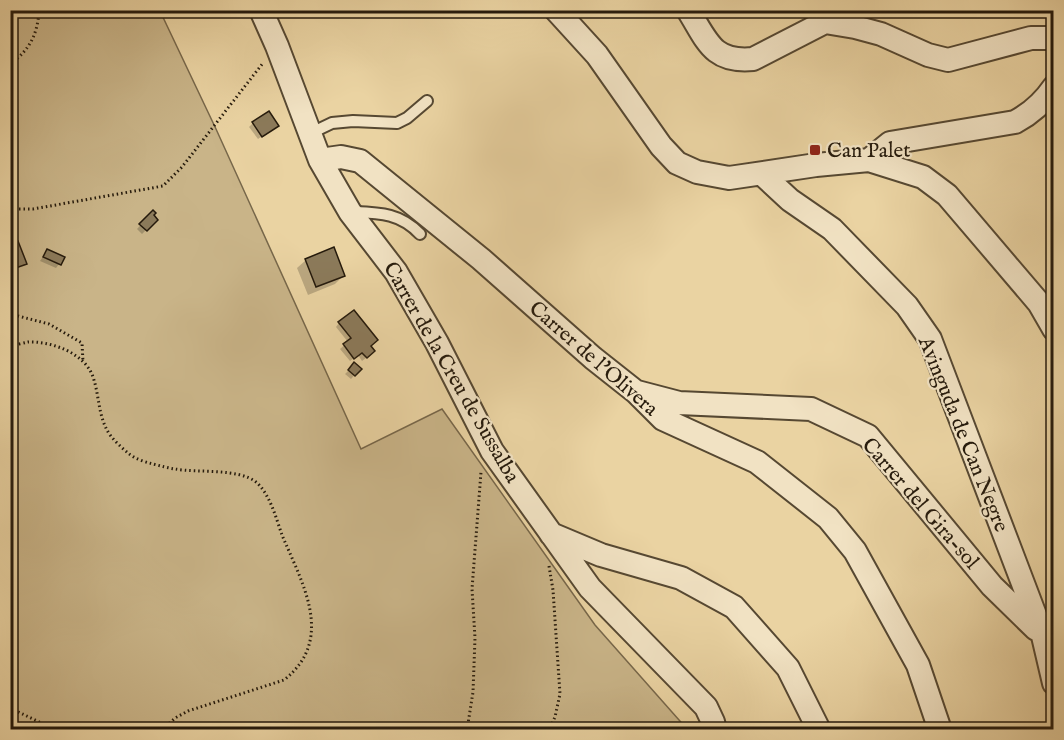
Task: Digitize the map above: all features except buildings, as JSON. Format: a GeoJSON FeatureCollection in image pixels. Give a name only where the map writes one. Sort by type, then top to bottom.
{"type":"FeatureCollection","features":[{"type":"Feature","properties":{"kind":"street","name":"Carrer de la Creu de Sussalba"},"geometry":{"type":"LineString","coordinates":[[261,10],[320,160],[350,212],[396,272],[437,343],[492,451],[590,588],[706,707],[714,729]]}},
{"type":"Feature","properties":{"kind":"street"},"geometry":{"type":"LineString","coordinates":[[556,10],[597,55],[661,146],[677,163],[697,172],[729,177],[869,160],[923,177],[946,195],[1039,303],[1053,329]]}},
{"type":"Feature","properties":{"kind":"street"},"geometry":{"type":"LineString","coordinates":[[688,10],[714,51],[732,59],[742,60],[753,59],[825,22],[881,34],[928,55],[948,60],[1031,38],[1053,38]]}},
{"type":"Feature","properties":{"kind":"street"},"geometry":{"type":"LineString","coordinates":[[869,160],[890,143],[1015,122],[1043,103],[1053,87]]}},
{"type":"Feature","properties":{"kind":"street","name":"Carrer de l'Olivera"},"geometry":{"type":"LineString","coordinates":[[320,160],[341,156],[360,161],[481,259],[593,358],[636,392],[663,419],[756,462],[828,518],[855,551],[918,665],[940,729]]}},
{"type":"Feature","properties":{"kind":"street","name":"Avinguda de Can Negre"},"geometry":{"type":"LineString","coordinates":[[762,174],[790,200],[832,229],[907,306],[930,339],[1043,636],[1053,683]]}},
{"type":"Feature","properties":{"kind":"street","name":"Carrer del Gira-sol"},"geometry":{"type":"LineString","coordinates":[[636,392],[679,403],[811,409],[868,436],[992,586],[1043,636]]}},
{"type":"Feature","properties":{"kind":"street"},"geometry":{"type":"LineString","coordinates":[[551,534],[601,555],[681,578],[734,607],[788,668],[819,729]]}},
{"type":"Feature","properties":{"kind":"lane"},"geometry":{"type":"LineString","coordinates":[[309,134],[332,123],[353,121],[397,123],[407,118],[427,101]]}},
{"type":"Feature","properties":{"kind":"lane"},"geometry":{"type":"LineString","coordinates":[[350,212],[377,213],[408,221],[420,234]]}},
{"type":"Feature","properties":{"kind":"path"},"geometry":{"type":"LineString","coordinates":[[10,64],[21,56],[32,42],[39,22],[39,10]]}},
{"type":"Feature","properties":{"kind":"path"},"geometry":{"type":"LineString","coordinates":[[10,209],[33,208],[163,186],[182,167],[277,46]]}},
{"type":"Feature","properties":{"kind":"path"},"geometry":{"type":"LineString","coordinates":[[10,310],[18,316],[49,324],[82,343],[83,362]]}},
{"type":"Feature","properties":{"kind":"path"},"geometry":{"type":"LineString","coordinates":[[10,346],[30,342],[55,346],[83,362],[93,376],[107,430],[130,456],[175,469],[240,474],[255,482],[265,494],[308,596],[313,622],[312,634],[302,663],[294,673],[284,680],[188,711],[162,729]]}},
{"type":"Feature","properties":{"kind":"path"},"geometry":{"type":"LineString","coordinates":[[467,729],[473,692],[475,638],[472,590],[481,469]]}},
{"type":"Feature","properties":{"kind":"path"},"geometry":{"type":"LineString","coordinates":[[549,729],[555,717],[560,694],[553,591],[549,567],[551,534]]}},
{"type":"Feature","properties":{"kind":"path"},"geometry":{"type":"LineString","coordinates":[[10,708],[56,729]]}},
{"type":"Feature","properties":{"kind":"shaded area"},"geometry":{"type":"Polygon","coordinates":[[[10,11],[160,11],[361,449],[442,409],[595,625],[687,729],[11,729],[10,11]]]}},
{"type":"Feature","properties":{"kind":"place","name":"Can Palet"},"geometry":{"type":"Point","coordinates":[815,150]}}]}
